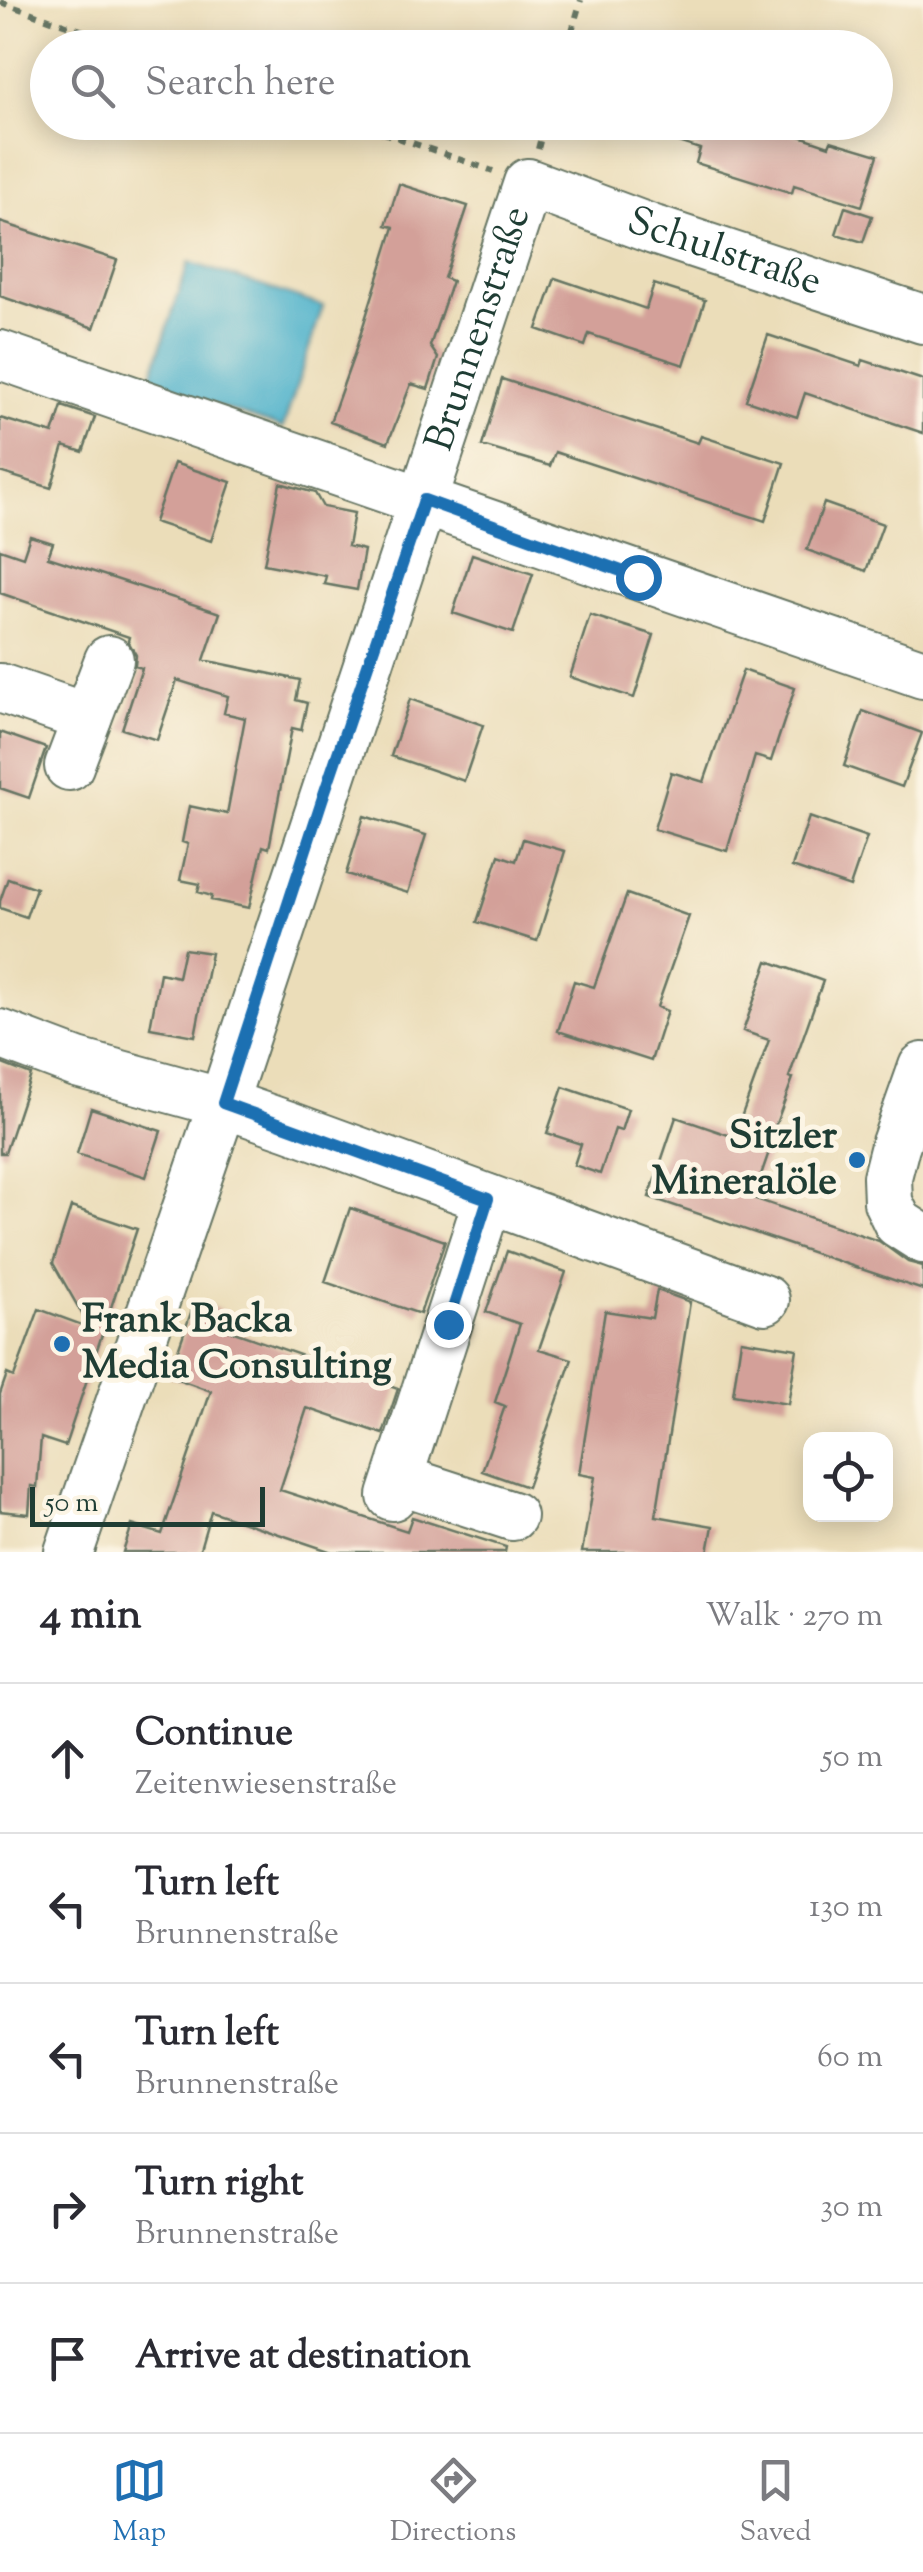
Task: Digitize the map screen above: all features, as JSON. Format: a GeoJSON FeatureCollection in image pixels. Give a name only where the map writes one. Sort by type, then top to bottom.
{"type":"FeatureCollection","features":[{"type":"Feature","properties":{"kind":"street","name":"Schulstraße"},"geometry":{"type":"LineString","coordinates":[[528,183],[654,230],[923,319]]}},
{"type":"Feature","properties":{"kind":"street","name":"Brunnenstraße"},"geometry":{"type":"LineString","coordinates":[[68,1552],[223,1103],[528,183]]}},
{"type":"Feature","properties":{"kind":"street"},"geometry":{"type":"LineString","coordinates":[[0,355],[923,674]]}},
{"type":"Feature","properties":{"kind":"street"},"geometry":{"type":"LineString","coordinates":[[69,766],[109,660]]}},
{"type":"Feature","properties":{"kind":"street"},"geometry":{"type":"LineString","coordinates":[[0,688],[87,718]]}},
{"type":"Feature","properties":{"kind":"street"},"geometry":{"type":"LineString","coordinates":[[0,1034],[77,1063],[223,1103],[766,1300]]}},
{"type":"Feature","properties":{"kind":"street"},"geometry":{"type":"LineString","coordinates":[[923,1067],[887,1177],[888,1202],[898,1223],[923,1239]]}},
{"type":"Feature","properties":{"kind":"street"},"geometry":{"type":"LineString","coordinates":[[488,1199],[395,1487],[512,1516]]}},
{"type":"Feature","properties":{"kind":"path"},"geometry":{"type":"LineString","coordinates":[[572,30],[581,0]]}},
{"type":"Feature","properties":{"kind":"path"},"geometry":{"type":"LineString","coordinates":[[0,2],[82,30]]}},
{"type":"Feature","properties":{"kind":"path"},"geometry":{"type":"LineString","coordinates":[[404,140],[528,183]]}},
{"type":"Feature","properties":{"kind":"water"},"geometry":{"type":"Polygon","coordinates":[[[189,262],[323,306],[283,428],[149,383],[189,262]]]}},
{"type":"Feature","properties":{"kind":"building"},"geometry":{"type":"Polygon","coordinates":[[[672,140],[812,140],[829,146],[831,141],[878,155],[862,206],[794,185],[792,193],[696,163],[700,149],[672,140]]]}},
{"type":"Feature","properties":{"kind":"building"},"geometry":{"type":"Polygon","coordinates":[[[399,184],[468,206],[444,278],[452,281],[430,346],[438,358],[428,389],[411,384],[388,443],[330,422],[394,227],[386,225],[399,184]]]}},
{"type":"Feature","properties":{"kind":"building"},"geometry":{"type":"Polygon","coordinates":[[[845,207],[872,216],[863,242],[836,234],[845,207]]]}},
{"type":"Feature","properties":{"kind":"building"},"geometry":{"type":"Polygon","coordinates":[[[0,222],[117,260],[94,328],[0,296],[0,222]]]}},
{"type":"Feature","properties":{"kind":"building"},"geometry":{"type":"Polygon","coordinates":[[[555,278],[646,309],[654,284],[705,300],[684,365],[589,334],[585,346],[537,329],[555,278]]]}},
{"type":"Feature","properties":{"kind":"building"},"geometry":{"type":"Polygon","coordinates":[[[768,335],[861,366],[863,360],[923,380],[923,433],[805,393],[797,417],[746,400],[768,335]]]}},
{"type":"Feature","properties":{"kind":"building"},"geometry":{"type":"Polygon","coordinates":[[[502,379],[698,443],[701,436],[784,463],[765,521],[555,452],[550,466],[482,446],[502,379]]]}},
{"type":"Feature","properties":{"kind":"building"},"geometry":{"type":"Polygon","coordinates":[[[62,406],[95,417],[83,452],[64,446],[51,488],[0,472],[0,418],[53,434],[62,406]]]}},
{"type":"Feature","properties":{"kind":"building"},"geometry":{"type":"Polygon","coordinates":[[[174,463],[231,482],[211,541],[154,522],[174,463]]]}},
{"type":"Feature","properties":{"kind":"building"},"geometry":{"type":"Polygon","coordinates":[[[280,483],[315,493],[323,507],[354,513],[348,546],[364,550],[357,590],[324,584],[326,576],[264,564],[280,483]]]}},
{"type":"Feature","properties":{"kind":"building"},"geometry":{"type":"Polygon","coordinates":[[[824,503],[883,524],[866,571],[807,550],[824,503]]]}},
{"type":"Feature","properties":{"kind":"building"},"geometry":{"type":"Polygon","coordinates":[[[30,536],[53,543],[48,557],[220,613],[204,660],[300,680],[296,700],[307,703],[301,730],[292,728],[269,848],[263,846],[249,908],[211,900],[212,896],[198,892],[200,884],[180,880],[188,844],[182,842],[189,806],[227,814],[245,718],[224,713],[228,696],[177,680],[157,740],[122,729],[142,668],[135,666],[136,655],[129,637],[0,593],[0,549],[23,557],[30,536]]]}},
{"type":"Feature","properties":{"kind":"building"},"geometry":{"type":"Polygon","coordinates":[[[472,554],[533,574],[513,633],[453,613],[472,554]]]}},
{"type":"Feature","properties":{"kind":"building"},"geometry":{"type":"Polygon","coordinates":[[[590,615],[654,635],[634,698],[570,677],[590,615]]]}},
{"type":"Feature","properties":{"kind":"building"},"geometry":{"type":"Polygon","coordinates":[[[743,670],[795,688],[771,761],[755,756],[727,851],[654,829],[671,772],[704,782],[743,670]]]}},
{"type":"Feature","properties":{"kind":"building"},"geometry":{"type":"Polygon","coordinates":[[[410,699],[483,725],[464,781],[391,756],[410,699]]]}},
{"type":"Feature","properties":{"kind":"building"},"geometry":{"type":"Polygon","coordinates":[[[863,711],[922,733],[902,787],[844,766],[863,711]]]}},
{"type":"Feature","properties":{"kind":"building"},"geometry":{"type":"Polygon","coordinates":[[[0,732],[46,748],[29,798],[0,788],[0,732]]]}},
{"type":"Feature","properties":{"kind":"building"},"geometry":{"type":"Polygon","coordinates":[[[364,816],[426,835],[408,893],[346,874],[364,816]]]}},
{"type":"Feature","properties":{"kind":"building"},"geometry":{"type":"Polygon","coordinates":[[[809,817],[867,837],[850,887],[792,867],[809,817]]]}},
{"type":"Feature","properties":{"kind":"building"},"geometry":{"type":"Polygon","coordinates":[[[523,839],[565,851],[537,941],[477,922],[499,855],[516,861],[523,839]]]}},
{"type":"Feature","properties":{"kind":"building"},"geometry":{"type":"Polygon","coordinates":[[[8,878],[36,888],[26,917],[0,908],[8,878]]]}},
{"type":"Feature","properties":{"kind":"building"},"geometry":{"type":"Polygon","coordinates":[[[627,894],[689,916],[657,1007],[667,1011],[651,1061],[558,1031],[574,981],[594,987],[627,894]]]}},
{"type":"Feature","properties":{"kind":"building"},"geometry":{"type":"Polygon","coordinates":[[[184,949],[211,953],[195,1036],[150,1028],[160,973],[178,977],[184,949]]]}},
{"type":"Feature","properties":{"kind":"building"},"geometry":{"type":"Polygon","coordinates":[[[768,961],[823,981],[753,1198],[879,1241],[908,1262],[923,1266],[923,1290],[649,1197],[676,1117],[734,1137],[769,1040],[743,1031],[768,961]]]}},
{"type":"Feature","properties":{"kind":"building"},"geometry":{"type":"Polygon","coordinates":[[[0,1063],[31,1075],[5,1153],[0,1153],[0,1063]]]}},
{"type":"Feature","properties":{"kind":"building"},"geometry":{"type":"Polygon","coordinates":[[[563,1087],[628,1109],[621,1131],[615,1129],[600,1174],[574,1165],[581,1144],[547,1133],[563,1087]]]}},
{"type":"Feature","properties":{"kind":"building"},"geometry":{"type":"Polygon","coordinates":[[[91,1108],[161,1131],[146,1177],[77,1154],[91,1108]]]}},
{"type":"Feature","properties":{"kind":"building"},"geometry":{"type":"Polygon","coordinates":[[[71,1207],[137,1229],[65,1446],[41,1438],[37,1487],[31,1486],[29,1514],[0,1511],[0,1394],[7,1374],[14,1377],[39,1309],[90,1328],[53,1263],[71,1207]]]}},
{"type":"Feature","properties":{"kind":"building"},"geometry":{"type":"Polygon","coordinates":[[[350,1208],[445,1241],[420,1314],[325,1282],[350,1208]]]}},
{"type":"Feature","properties":{"kind":"building"},"geometry":{"type":"Polygon","coordinates":[[[507,1251],[566,1272],[539,1349],[572,1359],[527,1487],[482,1471],[505,1406],[495,1402],[520,1324],[486,1312],[507,1251]]]}},
{"type":"Feature","properties":{"kind":"building"},"geometry":{"type":"Polygon","coordinates":[[[657,1290],[690,1302],[656,1516],[713,1526],[708,1552],[582,1552],[595,1477],[579,1474],[605,1311],[652,1318],[657,1290]]]}},
{"type":"Feature","properties":{"kind":"building"},"geometry":{"type":"Polygon","coordinates":[[[195,1301],[234,1315],[228,1330],[398,1389],[383,1434],[307,1408],[280,1490],[407,1531],[412,1517],[506,1547],[505,1552],[332,1552],[211,1511],[199,1552],[123,1552],[132,1525],[162,1534],[211,1391],[169,1376],[195,1301]]]}},
{"type":"Feature","properties":{"kind":"building"},"geometry":{"type":"Polygon","coordinates":[[[741,1340],[797,1349],[788,1404],[733,1395],[741,1340]]]}},
{"type":"Feature","properties":{"kind":"place","name":"Sitzler Mineralöle"},"geometry":{"type":"Point","coordinates":[857,1160]}},
{"type":"Feature","properties":{"kind":"place","name":"Frank Backa Media Consulting"},"geometry":{"type":"Point","coordinates":[62,1344]}},
{"type":"Feature","properties":{"kind":"route"},"geometry":{"type":"LineString","coordinates":[[448,1324],[488,1199],[223,1103],[424,500],[638,577]]}}]}
